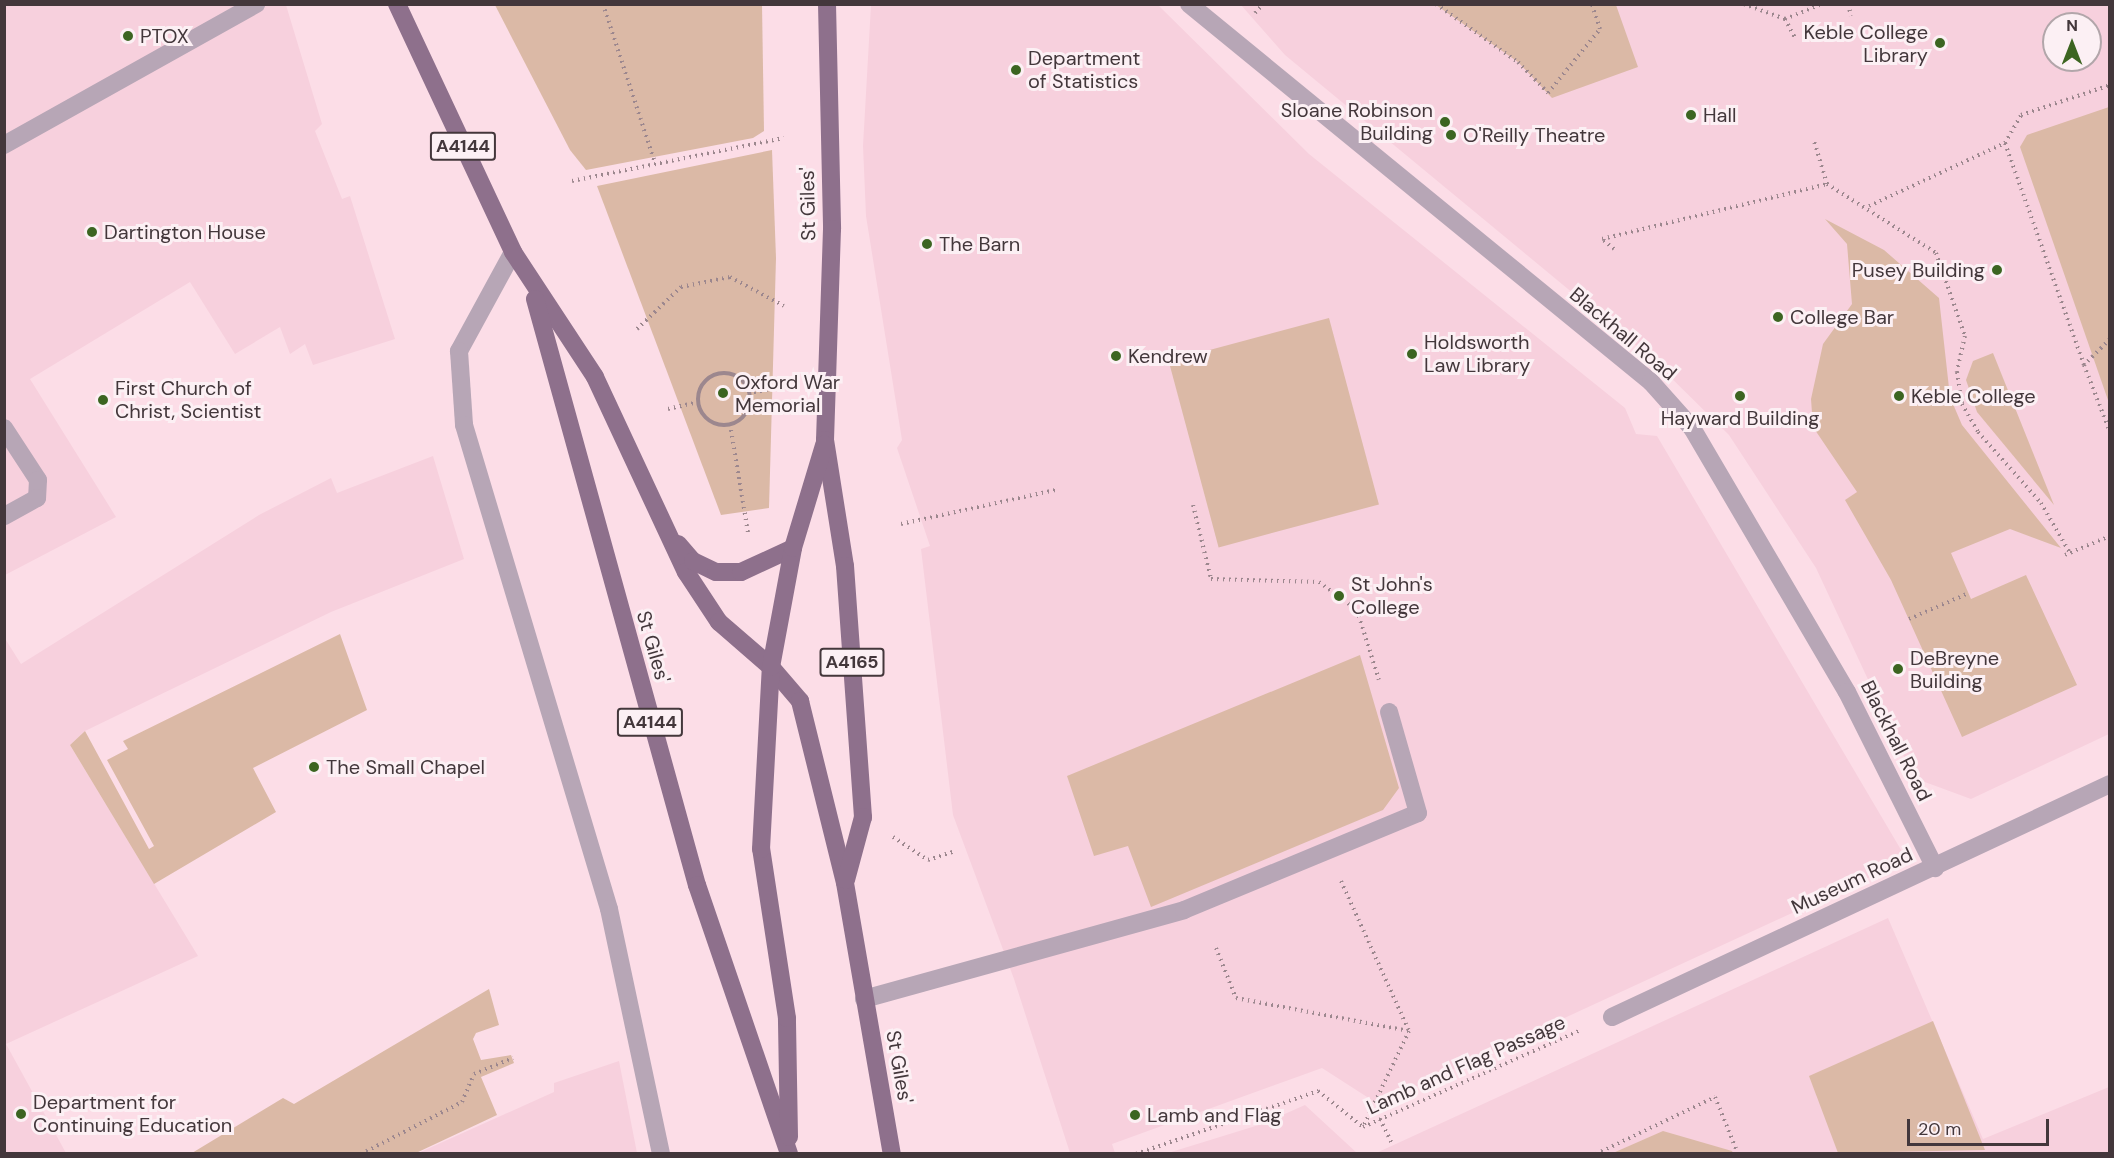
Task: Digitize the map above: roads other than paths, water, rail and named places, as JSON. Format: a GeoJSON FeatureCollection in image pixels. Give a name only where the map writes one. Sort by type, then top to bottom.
{"type":"FeatureCollection","features":[{"type":"Feature","properties":{"kind":"main road","name":"St Giles'"},"geometry":{"type":"LineString","coordinates":[[397,4],[513,252],[532,285],[595,377],[663,526],[719,622],[771,667],[800,701],[845,883],[892,1154]]}},
{"type":"Feature","properties":{"kind":"main road","name":"St Giles'"},"geometry":{"type":"LineString","coordinates":[[827,4],[831,229],[825,440],[845,566],[862,817],[845,883]]}},
{"type":"Feature","properties":{"kind":"main road","name":"St Giles'"},"geometry":{"type":"LineString","coordinates":[[532,285],[697,885],[789,1153]]}},
{"type":"Feature","properties":{"kind":"main road","name":"St Giles'"},"geometry":{"type":"LineString","coordinates":[[789,1153],[787,1018],[761,849],[771,667],[793,548],[825,440]]}},
{"type":"Feature","properties":{"kind":"main road","name":"A4144"},"geometry":{"type":"LineString","coordinates":[[663,526],[693,561],[716,573],[741,572],[793,548]]}},
{"type":"Feature","properties":{"kind":"street"},"geometry":{"type":"LineString","coordinates":[[4,145],[255,4]]}},
{"type":"Feature","properties":{"kind":"street","name":"Blackhall Road"},"geometry":{"type":"LineString","coordinates":[[1189,4],[1651,382],[1692,428],[1847,692],[1935,868]]}},
{"type":"Feature","properties":{"kind":"street"},"geometry":{"type":"LineString","coordinates":[[513,252],[459,351],[464,425],[609,909],[661,1154]]}},
{"type":"Feature","properties":{"kind":"street"},"geometry":{"type":"LineString","coordinates":[[4,428],[38,480],[37,498],[4,516]]}},
{"type":"Feature","properties":{"kind":"street"},"geometry":{"type":"LineString","coordinates":[[864,999],[1184,910],[1328,853],[1418,813],[1389,712]]}},
{"type":"Feature","properties":{"kind":"street","name":"Museum Road"},"geometry":{"type":"LineString","coordinates":[[1612,1017],[1935,868],[2109,784]]}},
{"type":"Feature","properties":{"kind":"place","name":"PTOX"},"geometry":{"type":"Point","coordinates":[128,36]}},
{"type":"Feature","properties":{"kind":"place","name":"Keble College Library"},"geometry":{"type":"Point","coordinates":[1940,43]}},
{"type":"Feature","properties":{"kind":"place","name":"Department of Statistics"},"geometry":{"type":"Point","coordinates":[1016,70]}},
{"type":"Feature","properties":{"kind":"place","name":"Hall"},"geometry":{"type":"Point","coordinates":[1691,115]}},
{"type":"Feature","properties":{"kind":"place","name":"Sloane Robinson Building"},"geometry":{"type":"Point","coordinates":[1445,122]}},
{"type":"Feature","properties":{"kind":"place","name":"O'Reilly Theatre"},"geometry":{"type":"Point","coordinates":[1451,135]}},
{"type":"Feature","properties":{"kind":"place","name":"Dartington House"},"geometry":{"type":"Point","coordinates":[92,232]}},
{"type":"Feature","properties":{"kind":"place","name":"The Barn"},"geometry":{"type":"Point","coordinates":[927,244]}},
{"type":"Feature","properties":{"kind":"place","name":"Pusey Building"},"geometry":{"type":"Point","coordinates":[1997,270]}},
{"type":"Feature","properties":{"kind":"place","name":"College Bar"},"geometry":{"type":"Point","coordinates":[1778,317]}},
{"type":"Feature","properties":{"kind":"place","name":"Holdsworth Law Library"},"geometry":{"type":"Point","coordinates":[1412,354]}},
{"type":"Feature","properties":{"kind":"place","name":"Kendrew"},"geometry":{"type":"Point","coordinates":[1116,356]}},
{"type":"Feature","properties":{"kind":"place","name":"Oxford War Memorial"},"geometry":{"type":"Point","coordinates":[723,393]}},
{"type":"Feature","properties":{"kind":"place","name":"Hayward Building"},"geometry":{"type":"Point","coordinates":[1740,396]}},
{"type":"Feature","properties":{"kind":"place","name":"Keble College"},"geometry":{"type":"Point","coordinates":[1899,396]}},
{"type":"Feature","properties":{"kind":"place","name":"First Church of Christ, Scientist"},"geometry":{"type":"Point","coordinates":[103,400]}},
{"type":"Feature","properties":{"kind":"place","name":"St John's College"},"geometry":{"type":"Point","coordinates":[1339,596]}},
{"type":"Feature","properties":{"kind":"place","name":"DeBreyne Building"},"geometry":{"type":"Point","coordinates":[1898,669]}},
{"type":"Feature","properties":{"kind":"place","name":"The Small Chapel"},"geometry":{"type":"Point","coordinates":[314,767]}},
{"type":"Feature","properties":{"kind":"place","name":"Department for Continuing Education"},"geometry":{"type":"Point","coordinates":[21,1114]}},
{"type":"Feature","properties":{"kind":"place","name":"Lamb and Flag"},"geometry":{"type":"Point","coordinates":[1135,1115]}}]}
